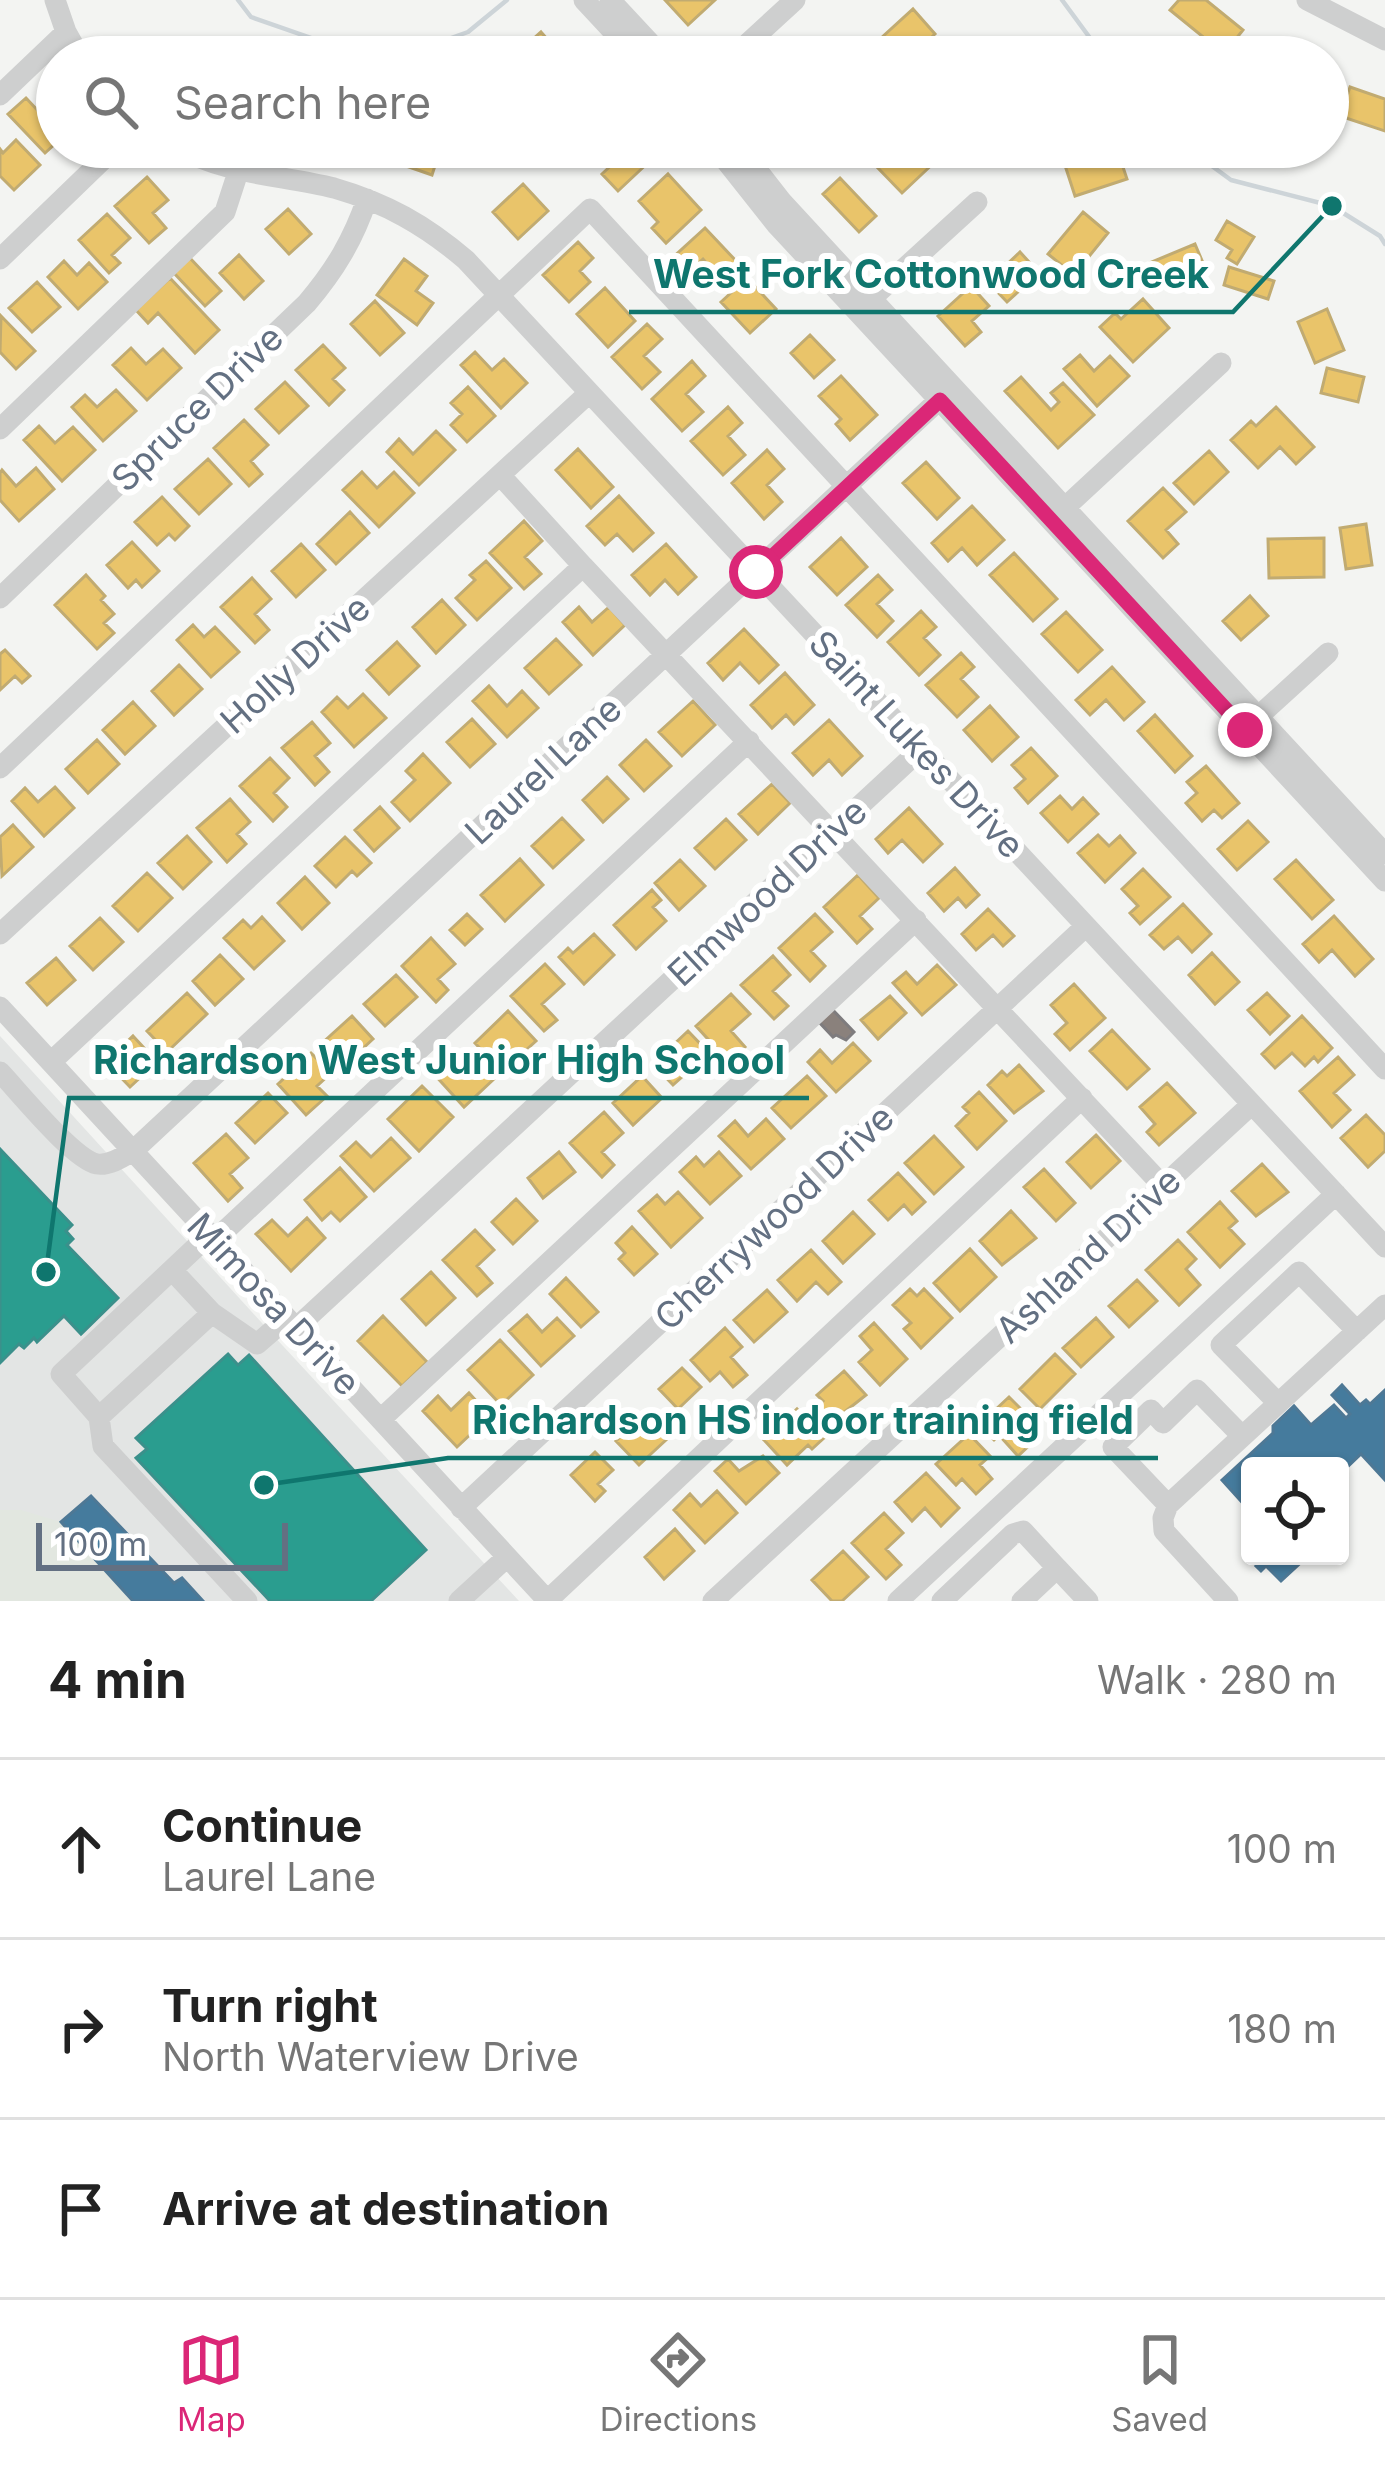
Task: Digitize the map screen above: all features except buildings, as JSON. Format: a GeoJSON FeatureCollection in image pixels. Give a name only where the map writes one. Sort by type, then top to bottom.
{"type":"FeatureCollection","features":[{"type":"Feature","properties":{"kind":"street"},"geometry":{"type":"LineString","coordinates":[[55,0],[68,36]]}},
{"type":"Feature","properties":{"kind":"street"},"geometry":{"type":"LineString","coordinates":[[584,0],[617,36]]}},
{"type":"Feature","properties":{"kind":"street"},"geometry":{"type":"LineString","coordinates":[[610,0],[643,36]]}},
{"type":"Feature","properties":{"kind":"street"},"geometry":{"type":"LineString","coordinates":[[756,36],[795,0]]}},
{"type":"Feature","properties":{"kind":"street"},"geometry":{"type":"LineString","coordinates":[[1307,0],[1385,40]]}},
{"type":"Feature","properties":{"kind":"street"},"geometry":{"type":"LineString","coordinates":[[62,36],[66,32]]}},
{"type":"Feature","properties":{"kind":"street"},"geometry":{"type":"LineString","coordinates":[[0,95],[36,61]]}},
{"type":"Feature","properties":{"kind":"street"},"geometry":{"type":"LineString","coordinates":[[0,259],[94,168]]}},
{"type":"Feature","properties":{"kind":"street"},"geometry":{"type":"LineString","coordinates":[[732,168],[776,224],[864,305]]}},
{"type":"Feature","properties":{"kind":"street"},"geometry":{"type":"LineString","coordinates":[[755,168],[864,305],[1252,723],[1385,854]]}},
{"type":"Feature","properties":{"kind":"street"},"geometry":{"type":"LineString","coordinates":[[0,429],[225,212],[239,169]]}},
{"type":"Feature","properties":{"kind":"street","name":"Saint Lukes Drive"},"geometry":{"type":"LineString","coordinates":[[239,169],[403,212],[436,235],[498,293],[1385,1247]]}},
{"type":"Feature","properties":{"kind":"street","name":"Spruce Drive"},"geometry":{"type":"LineString","coordinates":[[0,598],[307,303],[337,268],[367,199]]}},
{"type":"Feature","properties":{"kind":"street"},"geometry":{"type":"LineString","coordinates":[[864,305],[977,202]]}},
{"type":"Feature","properties":{"kind":"street"},"geometry":{"type":"LineString","coordinates":[[0,768],[590,209],[1385,1069]]}},
{"type":"Feature","properties":{"kind":"street"},"geometry":{"type":"LineString","coordinates":[[1058,514],[1221,363]]}},
{"type":"Feature","properties":{"kind":"street","name":"Holly Drive"},"geometry":{"type":"LineString","coordinates":[[0,934],[589,393]]}},
{"type":"Feature","properties":{"kind":"street","name":"Laurel Lane"},"geometry":{"type":"LineString","coordinates":[[133,1151],[946,394]]}},
{"type":"Feature","properties":{"kind":"street"},"geometry":{"type":"LineString","coordinates":[[501,476],[1163,1186]]}},
{"type":"Feature","properties":{"kind":"street"},"geometry":{"type":"LineString","coordinates":[[51,1062],[583,566]]}},
{"type":"Feature","properties":{"kind":"street"},"geometry":{"type":"LineString","coordinates":[[1252,723],[1328,653]]}},
{"type":"Feature","properties":{"kind":"street"},"geometry":{"type":"LineString","coordinates":[[1252,723],[1385,881]]}},
{"type":"Feature","properties":{"kind":"street"},"geometry":{"type":"LineString","coordinates":[[247,1601],[103,1446],[99,1418],[61,1374],[749,741]]}},
{"type":"Feature","properties":{"kind":"street","name":"Elmwood Drive"},"geometry":{"type":"LineString","coordinates":[[212,1312],[257,1344],[292,1323],[921,749]]}},
{"type":"Feature","properties":{"kind":"street"},"geometry":{"type":"LineString","coordinates":[[381,1419],[916,920]]}},
{"type":"Feature","properties":{"kind":"street","name":"Cherrywood Drive"},"geometry":{"type":"LineString","coordinates":[[461,1508],[1086,926]]}},
{"type":"Feature","properties":{"kind":"street","name":"Mimosa Drive"},"geometry":{"type":"LineString","coordinates":[[0,1007],[548,1601]]}},
{"type":"Feature","properties":{"kind":"street"},"geometry":{"type":"LineString","coordinates":[[0,1072],[91,1162],[116,1160],[133,1151]]}},
{"type":"Feature","properties":{"kind":"street"},"geometry":{"type":"LineString","coordinates":[[548,1601],[1082,1098]]}},
{"type":"Feature","properties":{"kind":"street","name":"Ashland Drive"},"geometry":{"type":"LineString","coordinates":[[713,1601],[1252,1104]]}},
{"type":"Feature","properties":{"kind":"street"},"geometry":{"type":"LineString","coordinates":[[898,1601],[1336,1194]]}},
{"type":"Feature","properties":{"kind":"street"},"geometry":{"type":"LineString","coordinates":[[99,1418],[212,1312],[172,1270]]}},
{"type":"Feature","properties":{"kind":"street"},"geometry":{"type":"LineString","coordinates":[[1278,1403],[1221,1345],[1283,1286],[1299,1272],[1357,1331]]}},
{"type":"Feature","properties":{"kind":"street"},"geometry":{"type":"LineString","coordinates":[[1228,1601],[1164,1531],[1162,1518],[1168,1505],[1384,1310]]}},
{"type":"Feature","properties":{"kind":"street"},"geometry":{"type":"LineString","coordinates":[[1168,1505],[1113,1447],[1151,1410],[1163,1423],[1197,1390],[1242,1436]]}},
{"type":"Feature","properties":{"kind":"street"},"geometry":{"type":"LineString","coordinates":[[942,1601],[1013,1534],[1023,1531],[1088,1601]]}},
{"type":"Feature","properties":{"kind":"street"},"geometry":{"type":"LineString","coordinates":[[458,1601],[507,1557]]}},
{"type":"Feature","properties":{"kind":"street"},"geometry":{"type":"LineString","coordinates":[[1022,1601],[1057,1568]]}},
{"type":"Feature","properties":{"kind":"shaded area"},"geometry":{"type":"Polygon","coordinates":[[[0,1036],[283,1346],[519,1601],[0,1601],[0,1036]]]}},
{"type":"Feature","properties":{"kind":"shaded area"},"geometry":{"type":"Polygon","coordinates":[[[91,1496],[173,1583],[182,1578],[203,1601],[0,1601],[0,1510],[21,1510],[61,1522],[91,1496]]]}},
{"type":"Feature","properties":{"kind":"waterway"},"geometry":{"type":"LineString","coordinates":[[238,0],[251,17],[306,36]]}},
{"type":"Feature","properties":{"kind":"waterway"},"geometry":{"type":"LineString","coordinates":[[457,36],[507,0]]}},
{"type":"Feature","properties":{"kind":"waterway"},"geometry":{"type":"LineString","coordinates":[[1062,0],[1089,36]]}},
{"type":"Feature","properties":{"kind":"waterway"},"geometry":{"type":"LineString","coordinates":[[1215,168],[1231,180],[1332,206],[1385,244]]}},
{"type":"Feature","properties":{"kind":"place","name":"West Fork Cottonwood Creek"},"geometry":{"type":"Point","coordinates":[1332,206]}},
{"type":"Feature","properties":{"kind":"place","name":"Richardson West Junior High School"},"geometry":{"type":"Point","coordinates":[46,1272]}},
{"type":"Feature","properties":{"kind":"place","name":"Richardson HS indoor training field"},"geometry":{"type":"Point","coordinates":[264,1485]}},
{"type":"Feature","properties":{"kind":"route"},"geometry":{"type":"LineString","coordinates":[[756,572],[940,400],[1245,730]]}}]}
